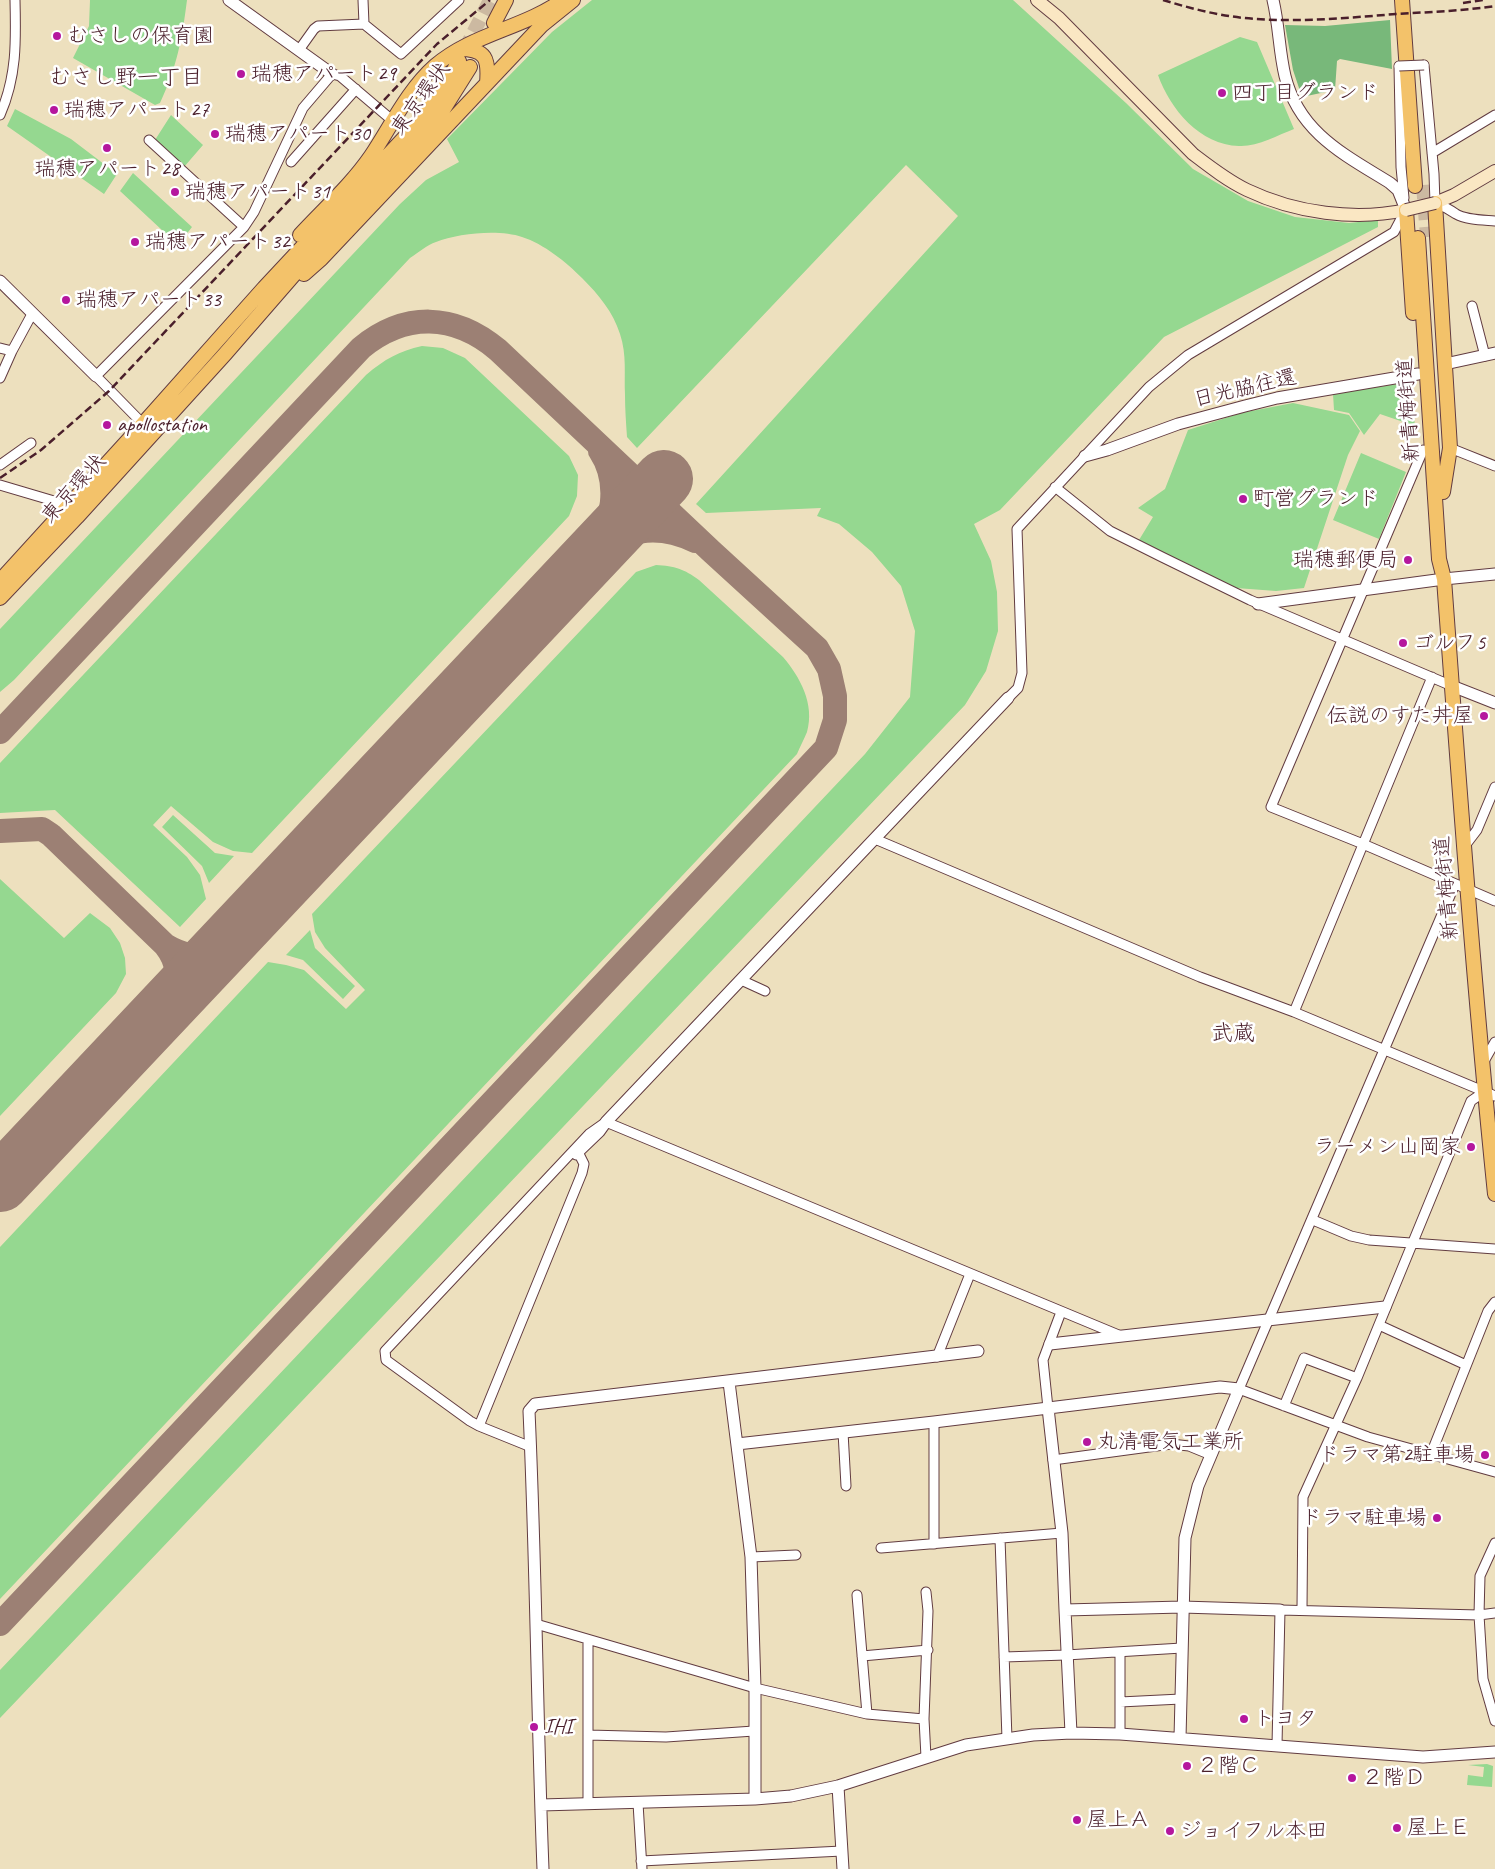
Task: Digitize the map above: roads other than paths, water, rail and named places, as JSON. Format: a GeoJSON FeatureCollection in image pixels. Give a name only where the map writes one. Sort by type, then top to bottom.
{"type":"FeatureCollection","features":[{"type":"Feature","properties":{"kind":"main road"},"geometry":{"type":"LineString","coordinates":[[494,24],[506,0]]}},
{"type":"Feature","properties":{"kind":"main road"},"geometry":{"type":"LineString","coordinates":[[193,368],[256,283],[356,175],[419,83],[435,66],[463,59],[563,0]]}},
{"type":"Feature","properties":{"kind":"main road"},"geometry":{"type":"LineString","coordinates":[[270,302],[321,259],[542,25],[574,0]]}},
{"type":"Feature","properties":{"kind":"main road"},"geometry":{"type":"LineString","coordinates":[[1037,0],[1059,18],[1180,142],[1207,165],[1246,190],[1279,202],[1324,212],[1347,215],[1390,214],[1435,203],[1454,195],[1495,171]]}},
{"type":"Feature","properties":{"kind":"main road"},"geometry":{"type":"LineString","coordinates":[[1402,0],[1419,185],[1410,0]]}},
{"type":"Feature","properties":{"kind":"main road"},"geometry":{"type":"LineString","coordinates":[[463,59],[473,49],[483,55],[487,62],[487,83]]}},
{"type":"Feature","properties":{"kind":"main road","name":"東京環状"},"geometry":{"type":"LineString","coordinates":[[0,581],[71,513],[270,302],[312,254],[420,139],[438,118],[463,59]]}},
{"type":"Feature","properties":{"kind":"main road","name":"東京環状"},"geometry":{"type":"LineString","coordinates":[[0,598],[143,424],[264,288],[419,122],[463,59]]}},
{"type":"Feature","properties":{"kind":"main road"},"geometry":{"type":"LineString","coordinates":[[1435,203],[1450,448],[1439,494]]}},
{"type":"Feature","properties":{"kind":"main road"},"geometry":{"type":"LineString","coordinates":[[1406,210],[1425,470],[1439,494]]}},
{"type":"Feature","properties":{"kind":"main road","name":"新青梅街道"},"geometry":{"type":"LineString","coordinates":[[1423,237],[1439,494],[1447,558],[1444,579],[1464,847],[1461,886],[1482,1065],[1490,1094],[1495,1194]]}},
{"type":"Feature","properties":{"kind":"street"},"geometry":{"type":"LineString","coordinates":[[0,114],[9,95],[13,74],[16,52],[16,0]]}},
{"type":"Feature","properties":{"kind":"street"},"geometry":{"type":"LineString","coordinates":[[229,0],[332,74],[340,76],[393,121]]}},
{"type":"Feature","properties":{"kind":"street"},"geometry":{"type":"LineString","coordinates":[[363,0],[364,24]]}},
{"type":"Feature","properties":{"kind":"street"},"geometry":{"type":"LineString","coordinates":[[299,50],[318,26],[364,24],[401,54],[459,0]]}},
{"type":"Feature","properties":{"kind":"street"},"geometry":{"type":"LineString","coordinates":[[1272,0],[1286,77],[1300,111],[1316,132],[1332,147],[1398,190],[1406,210]]}},
{"type":"Feature","properties":{"kind":"street"},"geometry":{"type":"LineString","coordinates":[[531,1446],[479,1426],[386,1360],[385,1352],[540,1185],[578,1150],[597,1127],[606,1122],[1018,688],[1022,673],[1018,529],[1149,387],[1182,360],[1394,232],[1406,210],[1402,167],[1399,66],[1424,65],[1435,203],[1453,210],[1457,214],[1481,220],[1495,221]]}},
{"type":"Feature","properties":{"kind":"street"},"geometry":{"type":"LineString","coordinates":[[96,376],[244,228],[254,212],[303,108],[332,74]]}},
{"type":"Feature","properties":{"kind":"street"},"geometry":{"type":"LineString","coordinates":[[290,162],[356,89]]}},
{"type":"Feature","properties":{"kind":"street"},"geometry":{"type":"LineString","coordinates":[[1432,153],[1495,115]]}},
{"type":"Feature","properties":{"kind":"street"},"geometry":{"type":"LineString","coordinates":[[149,140],[244,228]]}},
{"type":"Feature","properties":{"kind":"street"},"geometry":{"type":"LineString","coordinates":[[0,281],[143,424]]}},
{"type":"Feature","properties":{"kind":"street"},"geometry":{"type":"LineString","coordinates":[[1445,364],[1490,354],[1472,306]]}},
{"type":"Feature","properties":{"kind":"street"},"geometry":{"type":"LineString","coordinates":[[0,378],[32,314]]}},
{"type":"Feature","properties":{"kind":"street"},"geometry":{"type":"LineString","coordinates":[[0,348],[12,351]]}},
{"type":"Feature","properties":{"kind":"street","name":"日光脇往還"},"geometry":{"type":"LineString","coordinates":[[1085,456],[1178,424],[1277,398],[1418,374]]}},
{"type":"Feature","properties":{"kind":"street"},"geometry":{"type":"LineString","coordinates":[[0,465],[32,443]]}},
{"type":"Feature","properties":{"kind":"street"},"geometry":{"type":"LineString","coordinates":[[1450,448],[1495,466]]}},
{"type":"Feature","properties":{"kind":"street"},"geometry":{"type":"LineString","coordinates":[[1423,450],[1271,807],[1495,901]]}},
{"type":"Feature","properties":{"kind":"street"},"geometry":{"type":"LineString","coordinates":[[0,485],[54,501],[71,513]]}},
{"type":"Feature","properties":{"kind":"street"},"geometry":{"type":"LineString","coordinates":[[1055,487],[1110,531],[1258,604],[1495,703]]}},
{"type":"Feature","properties":{"kind":"street"},"geometry":{"type":"LineString","coordinates":[[1258,604],[1495,574]]}},
{"type":"Feature","properties":{"kind":"street"},"geometry":{"type":"LineString","coordinates":[[1294,1012],[1432,677]]}},
{"type":"Feature","properties":{"kind":"street"},"geometry":{"type":"LineString","coordinates":[[1464,847],[1477,830],[1495,786]]}},
{"type":"Feature","properties":{"kind":"street"},"geometry":{"type":"LineString","coordinates":[[875,839],[1200,977],[1294,1012],[1490,1094]]}},
{"type":"Feature","properties":{"kind":"street"},"geometry":{"type":"LineString","coordinates":[[1180,1738],[1185,1538],[1198,1486],[1268,1320],[1313,1220],[1383,1050],[1461,886]]}},
{"type":"Feature","properties":{"kind":"street"},"geometry":{"type":"LineString","coordinates":[[741,980],[765,991]]}},
{"type":"Feature","properties":{"kind":"street"},"geometry":{"type":"LineString","coordinates":[[1482,1065],[1495,1042]]}},
{"type":"Feature","properties":{"kind":"street"},"geometry":{"type":"LineString","coordinates":[[1302,1609],[1303,1497],[1357,1378],[1471,1101],[1490,1094]]}},
{"type":"Feature","properties":{"kind":"street"},"geometry":{"type":"LineString","coordinates":[[606,1122],[1121,1336]]}},
{"type":"Feature","properties":{"kind":"street"},"geometry":{"type":"LineString","coordinates":[[479,1426],[582,1174],[584,1164],[578,1150]]}},
{"type":"Feature","properties":{"kind":"street"},"geometry":{"type":"LineString","coordinates":[[1313,1220],[1351,1236],[1368,1240],[1495,1249]]}},
{"type":"Feature","properties":{"kind":"street"},"geometry":{"type":"LineString","coordinates":[[937,1357],[970,1274]]}},
{"type":"Feature","properties":{"kind":"street"},"geometry":{"type":"LineString","coordinates":[[1431,1454],[1488,1311],[1495,1302]]}},
{"type":"Feature","properties":{"kind":"street"},"geometry":{"type":"LineString","coordinates":[[1050,1344],[1385,1307]]}},
{"type":"Feature","properties":{"kind":"street"},"geometry":{"type":"LineString","coordinates":[[1061,1312],[1044,1360],[1062,1532],[1066,1656],[1071,1733]]}},
{"type":"Feature","properties":{"kind":"street"},"geometry":{"type":"LineString","coordinates":[[1379,1325],[1466,1365]]}},
{"type":"Feature","properties":{"kind":"street"},"geometry":{"type":"LineString","coordinates":[[543,1869],[529,1412],[535,1404],[978,1351]]}},
{"type":"Feature","properties":{"kind":"street"},"geometry":{"type":"LineString","coordinates":[[1284,1406],[1304,1358],[1357,1378]]}},
{"type":"Feature","properties":{"kind":"street"},"geometry":{"type":"LineString","coordinates":[[729,1382],[751,1557],[755,1688],[755,1799]]}},
{"type":"Feature","properties":{"kind":"street"},"geometry":{"type":"LineString","coordinates":[[737,1444],[1220,1387],[1239,1389],[1368,1437],[1495,1472]]}},
{"type":"Feature","properties":{"kind":"street"},"geometry":{"type":"LineString","coordinates":[[934,1422],[934,1544]]}},
{"type":"Feature","properties":{"kind":"street"},"geometry":{"type":"LineString","coordinates":[[843,1432],[846,1486]]}},
{"type":"Feature","properties":{"kind":"street"},"geometry":{"type":"LineString","coordinates":[[1053,1460],[1171,1444],[1189,1446],[1211,1455]]}},
{"type":"Feature","properties":{"kind":"street"},"geometry":{"type":"LineString","coordinates":[[881,1548],[1062,1532]]}},
{"type":"Feature","properties":{"kind":"street"},"geometry":{"type":"LineString","coordinates":[[1000,1538],[1007,1739]]}},
{"type":"Feature","properties":{"kind":"street"},"geometry":{"type":"LineString","coordinates":[[1495,1543],[1480,1576],[1479,1615],[1483,1679],[1495,1721]]}},
{"type":"Feature","properties":{"kind":"street"},"geometry":{"type":"LineString","coordinates":[[751,1557],[796,1555]]}},
{"type":"Feature","properties":{"kind":"street"},"geometry":{"type":"LineString","coordinates":[[926,1592],[928,1611],[924,1720],[926,1757]]}},
{"type":"Feature","properties":{"kind":"street"},"geometry":{"type":"LineString","coordinates":[[857,1595],[866,1714]]}},
{"type":"Feature","properties":{"kind":"street"},"geometry":{"type":"LineString","coordinates":[[1065,1610],[1182,1607],[1479,1615],[1495,1613]]}},
{"type":"Feature","properties":{"kind":"street"},"geometry":{"type":"LineString","coordinates":[[1277,1745],[1280,1610]]}},
{"type":"Feature","properties":{"kind":"street"},"geometry":{"type":"LineString","coordinates":[[536,1624],[755,1688],[866,1714],[924,1720]]}},
{"type":"Feature","properties":{"kind":"street"},"geometry":{"type":"LineString","coordinates":[[588,1640],[588,1804]]}},
{"type":"Feature","properties":{"kind":"street"},"geometry":{"type":"LineString","coordinates":[[1004,1657],[1066,1656],[1182,1648]]}},
{"type":"Feature","properties":{"kind":"street"},"geometry":{"type":"LineString","coordinates":[[862,1656],[928,1650]]}},
{"type":"Feature","properties":{"kind":"street"},"geometry":{"type":"LineString","coordinates":[[1120,1652],[1120,1734]]}},
{"type":"Feature","properties":{"kind":"street"},"geometry":{"type":"LineString","coordinates":[[1120,1702],[1181,1699]]}},
{"type":"Feature","properties":{"kind":"street"},"geometry":{"type":"LineString","coordinates":[[588,1735],[666,1737],[754,1731]]}},
{"type":"Feature","properties":{"kind":"street"},"geometry":{"type":"LineString","coordinates":[[541,1806],[755,1799],[791,1796],[838,1786],[966,1745],[1071,1733],[1180,1738],[1423,1757],[1495,1752]]}},
{"type":"Feature","properties":{"kind":"street"},"geometry":{"type":"LineString","coordinates":[[838,1786],[843,1869]]}},
{"type":"Feature","properties":{"kind":"street"},"geometry":{"type":"LineString","coordinates":[[638,1803],[642,1865],[842,1851]]}},
{"type":"Feature","properties":{"kind":"tunnel"},"geometry":{"type":"LineString","coordinates":[[464,51],[490,0]]}},
{"type":"Feature","properties":{"kind":"tunnel"},"geometry":{"type":"LineString","coordinates":[[1423,185],[1427,237]]}},
{"type":"Feature","properties":{"kind":"railway"},"geometry":{"type":"LineString","coordinates":[[0,478],[41,450],[109,391],[437,44],[490,0]]}},
{"type":"Feature","properties":{"kind":"railway"},"geometry":{"type":"LineString","coordinates":[[1163,0],[1223,15],[1282,20],[1339,18],[1495,6]]}},
{"type":"Feature","properties":{"kind":"railway"},"geometry":{"type":"LineString","coordinates":[[1463,3],[1483,0]]}},
{"type":"Feature","properties":{"kind":"place","name":"むさしの保育園"},"geometry":{"type":"Point","coordinates":[57,36]}},
{"type":"Feature","properties":{"kind":"place","name":"瑞穂アパート29"},"geometry":{"type":"Point","coordinates":[241,74]}},
{"type":"Feature","properties":{"kind":"place","name":"四丁目グランド"},"geometry":{"type":"Point","coordinates":[1222,93]}},
{"type":"Feature","properties":{"kind":"place","name":"瑞穂アパート27"},"geometry":{"type":"Point","coordinates":[54,110]}},
{"type":"Feature","properties":{"kind":"place","name":"瑞穂アパート30"},"geometry":{"type":"Point","coordinates":[215,134]}},
{"type":"Feature","properties":{"kind":"place","name":"瑞穂アパート28"},"geometry":{"type":"Point","coordinates":[107,148]}},
{"type":"Feature","properties":{"kind":"place","name":"瑞穂アパート31"},"geometry":{"type":"Point","coordinates":[175,192]}},
{"type":"Feature","properties":{"kind":"place","name":"瑞穂アパート32"},"geometry":{"type":"Point","coordinates":[135,242]}},
{"type":"Feature","properties":{"kind":"place","name":"瑞穂アパート33"},"geometry":{"type":"Point","coordinates":[66,300]}},
{"type":"Feature","properties":{"kind":"place","name":"apollostation"},"geometry":{"type":"Point","coordinates":[107,425]}},
{"type":"Feature","properties":{"kind":"place","name":"町営グランド"},"geometry":{"type":"Point","coordinates":[1243,499]}},
{"type":"Feature","properties":{"kind":"place","name":"瑞穂郵便局"},"geometry":{"type":"Point","coordinates":[1408,560]}},
{"type":"Feature","properties":{"kind":"place","name":"ゴルフ5"},"geometry":{"type":"Point","coordinates":[1403,643]}},
{"type":"Feature","properties":{"kind":"place","name":"伝説のすた丼屋"},"geometry":{"type":"Point","coordinates":[1484,716]}},
{"type":"Feature","properties":{"kind":"place","name":"ラーメン山岡家"},"geometry":{"type":"Point","coordinates":[1471,1147]}},
{"type":"Feature","properties":{"kind":"place","name":"丸清電気工業所"},"geometry":{"type":"Point","coordinates":[1087,1442]}},
{"type":"Feature","properties":{"kind":"place","name":"ドラマ第2駐車場"},"geometry":{"type":"Point","coordinates":[1485,1455]}},
{"type":"Feature","properties":{"kind":"place","name":"ドラマ駐車場"},"geometry":{"type":"Point","coordinates":[1437,1518]}},
{"type":"Feature","properties":{"kind":"place","name":"トヨタ"},"geometry":{"type":"Point","coordinates":[1244,1719]}},
{"type":"Feature","properties":{"kind":"place","name":"IHI"},"geometry":{"type":"Point","coordinates":[534,1727]}},
{"type":"Feature","properties":{"kind":"place","name":"２階Ｃ"},"geometry":{"type":"Point","coordinates":[1187,1766]}},
{"type":"Feature","properties":{"kind":"place","name":"２階Ｄ"},"geometry":{"type":"Point","coordinates":[1352,1778]}},
{"type":"Feature","properties":{"kind":"place","name":"屋上Ａ"},"geometry":{"type":"Point","coordinates":[1077,1820]}},
{"type":"Feature","properties":{"kind":"place","name":"屋上Ｅ"},"geometry":{"type":"Point","coordinates":[1397,1828]}},
{"type":"Feature","properties":{"kind":"place","name":"ジョイフル本田"},"geometry":{"type":"Point","coordinates":[1170,1831]}},
{"type":"Feature","properties":{"kind":"district","name":"むさし野一丁目"},"geometry":{"type":"Point","coordinates":[126,78]}},
{"type":"Feature","properties":{"kind":"district","name":"武蔵"},"geometry":{"type":"Point","coordinates":[1233,1034]}}]}
